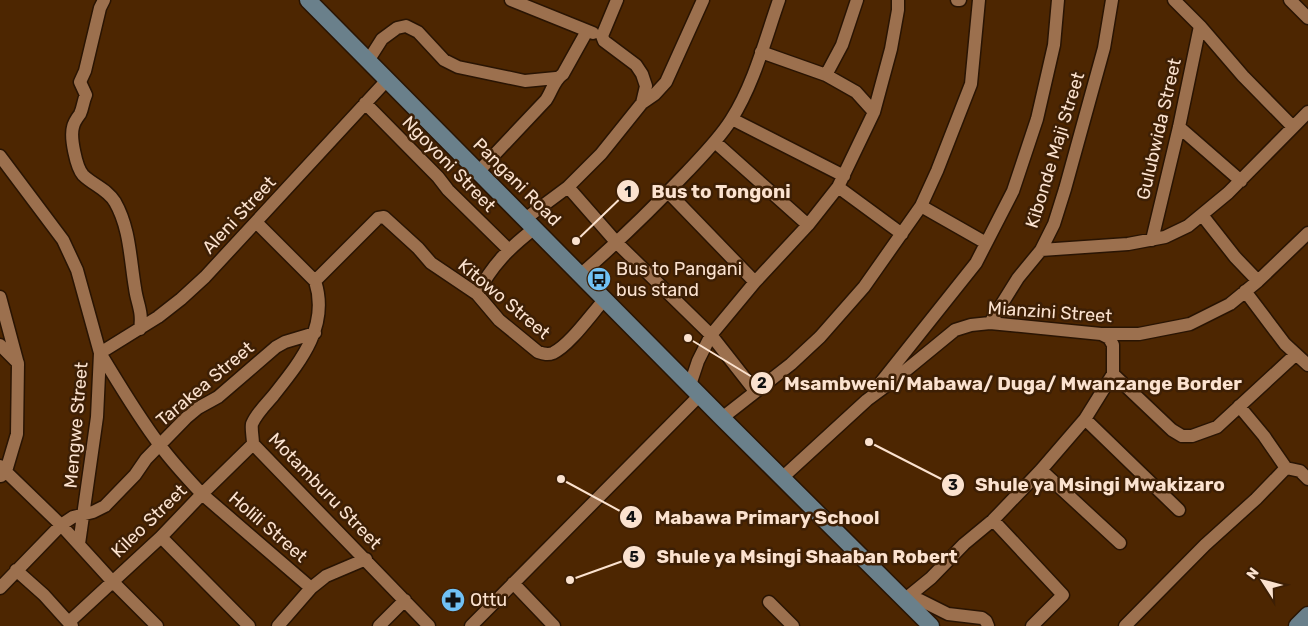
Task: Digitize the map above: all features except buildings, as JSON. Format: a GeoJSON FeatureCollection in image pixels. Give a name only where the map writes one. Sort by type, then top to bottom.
{"type":"FeatureCollection","features":[{"type":"Feature","properties":{"kind":"main road","name":"Pangani Road"},"geometry":{"type":"LineString","coordinates":[[308,0],[931,626]]}},
{"type":"Feature","properties":{"kind":"main road"},"geometry":{"type":"LineString","coordinates":[[1297,626],[1308,615]]}},
{"type":"Feature","properties":{"kind":"street"},"geometry":{"type":"LineString","coordinates":[[104,0],[100,8],[85,71],[80,82],[86,96],[73,126],[72,134],[78,168],[88,179],[107,192],[115,202],[123,224],[130,245],[135,290],[142,316],[140,329]]}},
{"type":"Feature","properties":{"kind":"street"},"geometry":{"type":"LineString","coordinates":[[511,0],[602,36],[607,44],[636,65],[642,74],[646,86],[642,103]]}},
{"type":"Feature","properties":{"kind":"street"},"geometry":{"type":"LineString","coordinates":[[602,36],[617,0]]}},
{"type":"Feature","properties":{"kind":"street"},"geometry":{"type":"LineString","coordinates":[[476,294],[508,249],[530,224],[601,154],[642,103],[655,94],[666,82],[703,0]]}},
{"type":"Feature","properties":{"kind":"street"},"geometry":{"type":"LineString","coordinates":[[580,275],[668,192],[715,142],[732,119],[748,86],[779,0]]}},
{"type":"Feature","properties":{"kind":"street"},"geometry":{"type":"LineString","coordinates":[[826,75],[842,45],[858,0]]}},
{"type":"Feature","properties":{"kind":"street"},"geometry":{"type":"LineString","coordinates":[[471,626],[513,584],[695,390],[698,361],[711,335],[755,282],[808,225],[841,182],[874,112],[891,49],[898,0]]}},
{"type":"Feature","properties":{"kind":"street"},"geometry":{"type":"LineString","coordinates":[[722,418],[791,364],[820,337],[864,287],[921,206],[937,171],[971,84],[979,0]]}},
{"type":"Feature","properties":{"kind":"street"},"geometry":{"type":"LineString","coordinates":[[867,400],[976,263],[1013,191],[1037,119],[1054,45],[1058,0]]}},
{"type":"Feature","properties":{"kind":"street","name":"Kibonde Maji Street"},"geometry":{"type":"LineString","coordinates":[[990,323],[1018,278],[1041,250],[1054,224],[1104,48],[1112,0]]}},
{"type":"Feature","properties":{"kind":"street"},"geometry":{"type":"LineString","coordinates":[[1174,0],[1200,26],[1243,76],[1293,127]]}},
{"type":"Feature","properties":{"kind":"street"},"geometry":{"type":"LineString","coordinates":[[1290,0],[1308,18]]}},
{"type":"Feature","properties":{"kind":"street"},"geometry":{"type":"LineString","coordinates":[[368,61],[382,39],[397,28],[406,26],[418,32],[444,60],[458,67],[525,81],[556,78],[563,74],[587,31]]}},
{"type":"Feature","properties":{"kind":"street","name":"Gulubwida Street"},"geometry":{"type":"LineString","coordinates":[[1152,240],[1179,127],[1200,26]]}},
{"type":"Feature","properties":{"kind":"street"},"geometry":{"type":"LineString","coordinates":[[761,52],[826,75],[856,92],[874,112]]}},
{"type":"Feature","properties":{"kind":"street"},"geometry":{"type":"LineString","coordinates":[[478,172],[546,100],[552,92],[556,78]]}},
{"type":"Feature","properties":{"kind":"street","name":"Aleni Street"},"geometry":{"type":"LineString","coordinates":[[100,353],[158,318],[205,277],[387,80]]}},
{"type":"Feature","properties":{"kind":"street","name":"Ngoyoni Street"},"geometry":{"type":"LineString","coordinates":[[365,104],[508,249]]}},
{"type":"Feature","properties":{"kind":"street"},"geometry":{"type":"LineString","coordinates":[[1041,250],[1128,244],[1165,237],[1180,230],[1228,194],[1308,112]]}},
{"type":"Feature","properties":{"kind":"street"},"geometry":{"type":"LineString","coordinates":[[732,119],[841,182],[902,234]]}},
{"type":"Feature","properties":{"kind":"street"},"geometry":{"type":"LineString","coordinates":[[1179,127],[1241,181]]}},
{"type":"Feature","properties":{"kind":"street"},"geometry":{"type":"LineString","coordinates":[[715,142],[808,225]]}},
{"type":"Feature","properties":{"kind":"street","name":"Mengwe Street"},"geometry":{"type":"LineString","coordinates":[[0,156],[4,170],[62,240],[77,270],[100,353],[97,417],[80,544]]}},
{"type":"Feature","properties":{"kind":"street"},"geometry":{"type":"LineString","coordinates":[[568,187],[616,243],[711,335],[755,391]]}},
{"type":"Feature","properties":{"kind":"street"},"geometry":{"type":"LineString","coordinates":[[668,192],[755,282]]}},
{"type":"Feature","properties":{"kind":"street"},"geometry":{"type":"LineString","coordinates":[[921,206],[986,243]]}},
{"type":"Feature","properties":{"kind":"street"},"geometry":{"type":"LineString","coordinates":[[1202,214],[1235,257],[1258,280]]}},
{"type":"Feature","properties":{"kind":"street","name":"Kitowo Street"},"geometry":{"type":"LineString","coordinates":[[316,282],[378,218],[384,217],[418,248],[431,263],[476,294],[499,320],[531,347],[546,355],[554,353],[568,341],[605,299]]}},
{"type":"Feature","properties":{"kind":"street"},"geometry":{"type":"LineString","coordinates":[[256,222],[316,282]]}},
{"type":"Feature","properties":{"kind":"street","name":"Mianzini Street"},"geometry":{"type":"LineString","coordinates":[[783,477],[867,400],[955,330],[971,325],[990,323],[1101,334],[1139,334],[1190,324],[1230,304],[1308,234]]}},
{"type":"Feature","properties":{"kind":"street","name":"Motamburu Street"},"geometry":{"type":"LineString","coordinates":[[316,282],[318,289],[318,311],[314,333],[301,361],[252,425],[253,444],[429,626]]}},
{"type":"Feature","properties":{"kind":"street"},"geometry":{"type":"LineString","coordinates":[[1246,291],[1274,331],[1295,355],[1308,365]]}},
{"type":"Feature","properties":{"kind":"street"},"geometry":{"type":"LineString","coordinates":[[0,297],[18,364],[17,434],[2,471],[61,525],[112,581],[157,626]]}},
{"type":"Feature","properties":{"kind":"street","name":"Tarakea Street"},"geometry":{"type":"LineString","coordinates":[[61,525],[73,517],[84,515],[104,506],[136,475],[146,459],[159,445],[198,408],[218,397],[276,347],[285,342],[314,333]]}},
{"type":"Feature","properties":{"kind":"street"},"geometry":{"type":"LineString","coordinates":[[904,600],[930,578],[964,544],[993,520],[1042,470],[1085,418],[1113,374],[1113,345],[1109,338],[1101,334]]}},
{"type":"Feature","properties":{"kind":"street"},"geometry":{"type":"LineString","coordinates":[[0,345],[18,364]]}},
{"type":"Feature","properties":{"kind":"street","name":"Holili Street"},"geometry":{"type":"LineString","coordinates":[[100,353],[159,445],[202,494],[311,588]]}},
{"type":"Feature","properties":{"kind":"street"},"geometry":{"type":"LineString","coordinates":[[1113,374],[1172,430],[1182,436],[1192,436],[1217,428],[1295,355]]}},
{"type":"Feature","properties":{"kind":"street"},"geometry":{"type":"LineString","coordinates":[[1239,406],[1264,436],[1286,468],[1300,471],[1308,479]]}},
{"type":"Feature","properties":{"kind":"street"},"geometry":{"type":"LineString","coordinates":[[1085,418],[1178,510]]}},
{"type":"Feature","properties":{"kind":"street","name":"Kileo Street"},"geometry":{"type":"LineString","coordinates":[[70,624],[112,581],[162,537],[253,444]]}},
{"type":"Feature","properties":{"kind":"street"},"geometry":{"type":"LineString","coordinates":[[1124,626],[1286,468]]}},
{"type":"Feature","properties":{"kind":"street"},"geometry":{"type":"LineString","coordinates":[[1042,470],[1120,543]]}},
{"type":"Feature","properties":{"kind":"street"},"geometry":{"type":"LineString","coordinates":[[993,520],[1063,595],[1032,626]]}},
{"type":"Feature","properties":{"kind":"street"},"geometry":{"type":"LineString","coordinates":[[0,588],[61,525]]}},
{"type":"Feature","properties":{"kind":"street"},"geometry":{"type":"LineString","coordinates":[[162,537],[249,626]]}},
{"type":"Feature","properties":{"kind":"street"},"geometry":{"type":"LineString","coordinates":[[278,626],[311,588],[326,576],[366,559]]}},
{"type":"Feature","properties":{"kind":"street"},"geometry":{"type":"LineString","coordinates":[[16,570],[44,594],[70,624]]}},
{"type":"Feature","properties":{"kind":"street"},"geometry":{"type":"LineString","coordinates":[[513,584],[554,626]]}},
{"type":"Feature","properties":{"kind":"street"},"geometry":{"type":"LineString","coordinates":[[379,626],[405,600]]}},
{"type":"Feature","properties":{"kind":"street"},"geometry":{"type":"LineString","coordinates":[[904,600],[920,600],[948,614],[982,618],[988,626]]}},
{"type":"Feature","properties":{"kind":"street"},"geometry":{"type":"LineString","coordinates":[[770,602],[793,626]]}},
{"type":"Feature","properties":{"kind":"place","name":"Bus to Tongoni"},"geometry":{"type":"Point","coordinates":[576,241]}},
{"type":"Feature","properties":{"kind":"place","name":"Bus to Pangani bus stand"},"geometry":{"type":"Point","coordinates":[599,279]}},
{"type":"Feature","properties":{"kind":"place","name":"Msambweni/Mabawa/ Duga/ Mwanzange Border"},"geometry":{"type":"Point","coordinates":[688,338]}},
{"type":"Feature","properties":{"kind":"place","name":"Shule ya Msingi Mwakizaro"},"geometry":{"type":"Point","coordinates":[869,442]}},
{"type":"Feature","properties":{"kind":"place","name":"Mabawa Primary School"},"geometry":{"type":"Point","coordinates":[561,479]}},
{"type":"Feature","properties":{"kind":"place","name":"Shule ya Msingi Shaaban Robert"},"geometry":{"type":"Point","coordinates":[570,580]}},
{"type":"Feature","properties":{"kind":"place","name":"Ottu"},"geometry":{"type":"Point","coordinates":[453,600]}}]}
